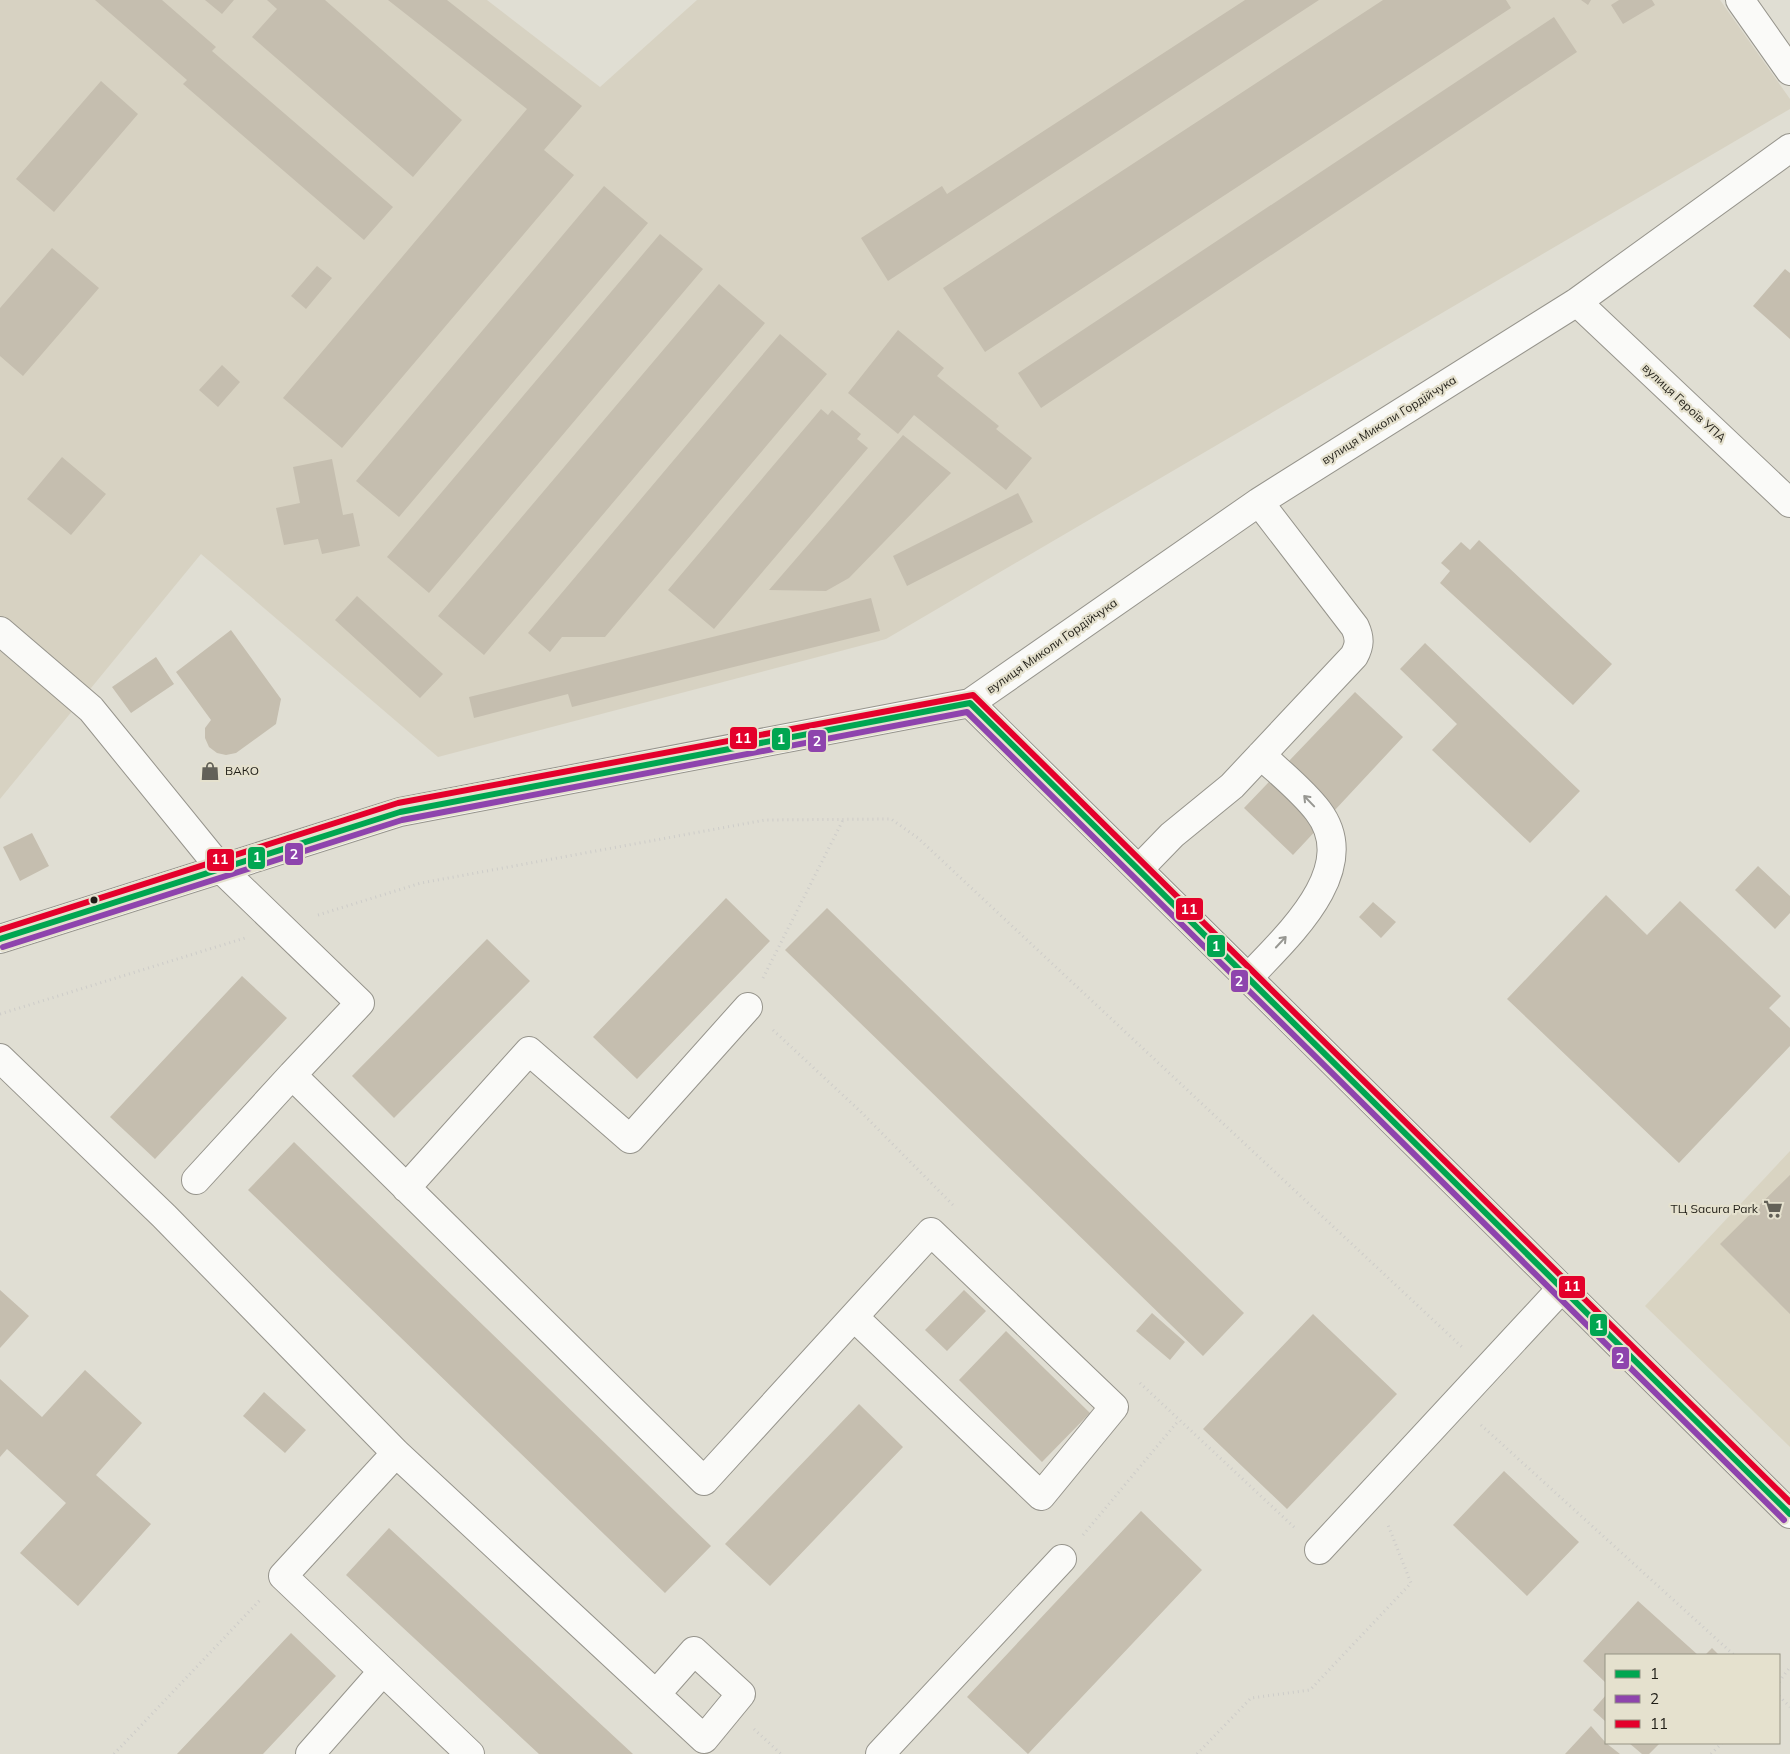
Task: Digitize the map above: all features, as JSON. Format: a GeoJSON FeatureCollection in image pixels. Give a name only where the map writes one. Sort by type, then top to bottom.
{"type":"FeatureCollection","features":[{"type":"Feature","properties":{"kind":"street"},"geometry":{"type":"LineString","coordinates":[[1740,0],[1790,71]]}},
{"type":"Feature","properties":{"kind":"street","name":"вулиця Миколи Гордійчука"},"geometry":{"type":"LineString","coordinates":[[0,939],[400,812],[970,703],[1259,502],[1577,302],[1790,148]]}},
{"type":"Feature","properties":{"kind":"street","name":"вулиця Героїв УПА"},"geometry":{"type":"LineString","coordinates":[[1577,302],[1790,503]]}},
{"type":"Feature","properties":{"kind":"street"},"geometry":{"type":"LineString","coordinates":[[1138,870],[1172,835],[1232,786],[1354,656],[1359,647],[1359,636],[1355,627],[1259,502]]}},
{"type":"Feature","properties":{"kind":"street"},"geometry":{"type":"LineString","coordinates":[[0,631],[91,709],[221,869],[360,1004],[196,1180]]}},
{"type":"Feature","properties":{"kind":"street"},"geometry":{"type":"LineString","coordinates":[[970,703],[1790,1514]]}},
{"type":"Feature","properties":{"kind":"street"},"geometry":{"type":"LineString","coordinates":[[1248,978],[1298,923],[1315,901],[1326,879],[1331,857],[1330,835],[1319,812],[1261,755]]}},
{"type":"Feature","properties":{"kind":"street"},"geometry":{"type":"LineString","coordinates":[[406,1188],[530,1051],[630,1139],[748,1007]]}},
{"type":"Feature","properties":{"kind":"street"},"geometry":{"type":"LineString","coordinates":[[0,1058],[164,1216],[396,1453],[657,1693]]}},
{"type":"Feature","properties":{"kind":"street"},"geometry":{"type":"LineString","coordinates":[[292,1075],[704,1481],[931,1232],[1114,1407],[1041,1496],[854,1317]]}},
{"type":"Feature","properties":{"kind":"street"},"geometry":{"type":"LineString","coordinates":[[1319,1550],[1562,1288]]}},
{"type":"Feature","properties":{"kind":"street"},"geometry":{"type":"LineString","coordinates":[[396,1453],[283,1576],[470,1754]]}},
{"type":"Feature","properties":{"kind":"street"},"geometry":{"type":"LineString","coordinates":[[880,1754],[1062,1559]]}},
{"type":"Feature","properties":{"kind":"street"},"geometry":{"type":"LineString","coordinates":[[310,1754],[383,1671]]}},
{"type":"Feature","properties":{"kind":"path"},"geometry":{"type":"LineString","coordinates":[[0,1014],[421,883],[766,820],[891,819],[918,838],[1486,1370]]}},
{"type":"Feature","properties":{"kind":"path"},"geometry":{"type":"LineString","coordinates":[[843,820],[748,1007],[860,1111],[937,1189]]}},
{"type":"Feature","properties":{"kind":"path"},"geometry":{"type":"LineString","coordinates":[[1139,1382],[1319,1550]]}},
{"type":"Feature","properties":{"kind":"path"},"geometry":{"type":"LineString","coordinates":[[1474,1418],[1733,1654]]}},
{"type":"Feature","properties":{"kind":"path"},"geometry":{"type":"LineString","coordinates":[[1062,1559],[1179,1420]]}},
{"type":"Feature","properties":{"kind":"path"},"geometry":{"type":"LineString","coordinates":[[1197,1754],[1252,1698],[1310,1690],[1411,1583],[1374,1490]]}},
{"type":"Feature","properties":{"kind":"path"},"geometry":{"type":"LineString","coordinates":[[114,1754],[283,1576]]}},
{"type":"Feature","properties":{"kind":"path"},"geometry":{"type":"LineString","coordinates":[[1780,1681],[1790,1667]]}},
{"type":"Feature","properties":{"kind":"path"},"geometry":{"type":"LineString","coordinates":[[1780,1697],[1790,1708]]}},
{"type":"Feature","properties":{"kind":"path"},"geometry":{"type":"LineString","coordinates":[[1711,1754],[1721,1744]]}},
{"type":"Feature","properties":{"kind":"shaded area"},"geometry":{"type":"Polygon","coordinates":[[[0,0],[487,0],[600,87],[697,0],[1720,0],[1790,99],[1790,109],[886,639],[438,757],[201,554],[0,799],[0,0]]]}},
{"type":"Feature","properties":{"kind":"shaded area"},"geometry":{"type":"Polygon","coordinates":[[[1790,1151],[1790,1447],[1645,1306],[1790,1151]]]}},
{"type":"Feature","properties":{"kind":"building"},"geometry":{"type":"Polygon","coordinates":[[[95,0],[162,0],[216,47],[212,51],[393,207],[364,240],[183,84],[187,80],[95,0]]]}},
{"type":"Feature","properties":{"kind":"building"},"geometry":{"type":"Polygon","coordinates":[[[205,0],[234,0],[222,14],[205,0]]]}},
{"type":"Feature","properties":{"kind":"building"},"geometry":{"type":"Polygon","coordinates":[[[267,0],[325,0],[462,120],[413,177],[252,37],[277,9],[267,0]]]}},
{"type":"Feature","properties":{"kind":"building"},"geometry":{"type":"Polygon","coordinates":[[[388,0],[447,0],[582,106],[544,150],[574,175],[342,448],[283,398],[527,109],[388,0]]]}},
{"type":"Feature","properties":{"kind":"building"},"geometry":{"type":"Polygon","coordinates":[[[1245,0],[1319,0],[888,281],[861,238],[942,186],[947,194],[1245,0]]]}},
{"type":"Feature","properties":{"kind":"building"},"geometry":{"type":"Polygon","coordinates":[[[1383,0],[1506,0],[1511,8],[985,352],[943,288],[1383,0]]]}},
{"type":"Feature","properties":{"kind":"building"},"geometry":{"type":"Polygon","coordinates":[[[1581,0],[1591,0],[1588,5],[1581,0]]]}},
{"type":"Feature","properties":{"kind":"building"},"geometry":{"type":"Polygon","coordinates":[[[1619,0],[1652,0],[1655,5],[1623,24],[1611,5],[1619,0]]]}},
{"type":"Feature","properties":{"kind":"building"},"geometry":{"type":"Polygon","coordinates":[[[1554,17],[1577,52],[1041,408],[1018,373],[1554,17]]]}},
{"type":"Feature","properties":{"kind":"building"},"geometry":{"type":"Polygon","coordinates":[[[101,81],[138,114],[54,212],[16,179],[101,81]]]}},
{"type":"Feature","properties":{"kind":"building"},"geometry":{"type":"Polygon","coordinates":[[[604,186],[648,223],[399,517],[356,481],[604,186]]]}},
{"type":"Feature","properties":{"kind":"building"},"geometry":{"type":"Polygon","coordinates":[[[660,234],[703,269],[429,593],[387,557],[660,234]]]}},
{"type":"Feature","properties":{"kind":"building"},"geometry":{"type":"Polygon","coordinates":[[[52,248],[99,288],[23,376],[0,356],[0,308],[52,248]]]}},
{"type":"Feature","properties":{"kind":"building"},"geometry":{"type":"Polygon","coordinates":[[[317,266],[332,278],[306,309],[291,296],[317,266]]]}},
{"type":"Feature","properties":{"kind":"building"},"geometry":{"type":"Polygon","coordinates":[[[1785,269],[1790,273],[1790,339],[1753,306],[1785,269]]]}},
{"type":"Feature","properties":{"kind":"building"},"geometry":{"type":"Polygon","coordinates":[[[719,284],[765,323],[484,655],[438,616],[719,284]]]}},
{"type":"Feature","properties":{"kind":"building"},"geometry":{"type":"Polygon","coordinates":[[[898,330],[944,368],[937,376],[999,426],[996,429],[1032,458],[1006,490],[914,415],[898,434],[848,393],[898,330]]]}},
{"type":"Feature","properties":{"kind":"building"},"geometry":{"type":"Polygon","coordinates":[[[780,334],[827,374],[605,637],[562,637],[550,652],[528,633],[780,334]]]}},
{"type":"Feature","properties":{"kind":"building"},"geometry":{"type":"Polygon","coordinates":[[[222,365],[240,382],[218,407],[199,390],[222,365]]]}},
{"type":"Feature","properties":{"kind":"building"},"geometry":{"type":"Polygon","coordinates":[[[821,409],[828,415],[832,410],[861,434],[857,439],[868,448],[714,629],[668,590],[821,409]]]}},
{"type":"Feature","properties":{"kind":"building"},"geometry":{"type":"Polygon","coordinates":[[[903,435],[951,473],[849,578],[826,591],[769,590],[903,435]]]}},
{"type":"Feature","properties":{"kind":"building"},"geometry":{"type":"Polygon","coordinates":[[[62,457],[106,494],[71,535],[27,499],[62,457]]]}},
{"type":"Feature","properties":{"kind":"building"},"geometry":{"type":"Polygon","coordinates":[[[332,459],[343,515],[353,513],[360,546],[322,554],[318,539],[284,545],[276,508],[300,503],[293,467],[332,459]]]}},
{"type":"Feature","properties":{"kind":"building"},"geometry":{"type":"Polygon","coordinates":[[[1018,493],[1033,522],[907,586],[893,556],[1018,493]]]}},
{"type":"Feature","properties":{"kind":"building"},"geometry":{"type":"Polygon","coordinates":[[[1479,540],[1612,664],[1573,705],[1440,583],[1450,571],[1441,563],[1461,542],[1470,550],[1479,540]]]}},
{"type":"Feature","properties":{"kind":"building"},"geometry":{"type":"Polygon","coordinates":[[[357,596],[443,674],[420,698],[335,620],[357,596]]]}},
{"type":"Feature","properties":{"kind":"building"},"geometry":{"type":"Polygon","coordinates":[[[871,598],[880,631],[572,707],[568,694],[474,718],[469,697],[871,598]]]}},
{"type":"Feature","properties":{"kind":"building"},"geometry":{"type":"Polygon","coordinates":[[[231,630],[281,699],[276,724],[236,753],[226,755],[217,753],[209,747],[205,738],[205,728],[211,720],[176,672],[231,630]]]}},
{"type":"Feature","properties":{"kind":"building"},"geometry":{"type":"Polygon","coordinates":[[[1425,643],[1580,791],[1530,843],[1432,750],[1457,724],[1400,669],[1425,643]]]}},
{"type":"Feature","properties":{"kind":"building"},"geometry":{"type":"Polygon","coordinates":[[[156,657],[174,684],[131,713],[112,687],[156,657]]]}},
{"type":"Feature","properties":{"kind":"building"},"geometry":{"type":"Polygon","coordinates":[[[1355,692],[1403,737],[1293,855],[1244,808],[1355,692]]]}},
{"type":"Feature","properties":{"kind":"building"},"geometry":{"type":"Polygon","coordinates":[[[32,833],[49,866],[20,881],[3,847],[32,833]]]}},
{"type":"Feature","properties":{"kind":"building"},"geometry":{"type":"Polygon","coordinates":[[[1758,866],[1790,896],[1790,913],[1775,929],[1735,890],[1758,866]]]}},
{"type":"Feature","properties":{"kind":"building"},"geometry":{"type":"Polygon","coordinates":[[[1606,895],[1647,935],[1680,901],[1781,996],[1769,1008],[1790,1028],[1790,1046],[1679,1163],[1507,999],[1606,895]]]}},
{"type":"Feature","properties":{"kind":"building"},"geometry":{"type":"Polygon","coordinates":[[[726,898],[770,941],[637,1079],[593,1037],[726,898]]]}},
{"type":"Feature","properties":{"kind":"building"},"geometry":{"type":"Polygon","coordinates":[[[1373,902],[1396,922],[1381,938],[1359,917],[1373,902]]]}},
{"type":"Feature","properties":{"kind":"building"},"geometry":{"type":"Polygon","coordinates":[[[827,908],[1244,1313],[1203,1356],[785,950],[827,908]]]}},
{"type":"Feature","properties":{"kind":"building"},"geometry":{"type":"Polygon","coordinates":[[[487,939],[530,981],[394,1118],[352,1076],[487,939]]]}},
{"type":"Feature","properties":{"kind":"building"},"geometry":{"type":"Polygon","coordinates":[[[242,976],[287,1018],[155,1159],[110,1117],[242,976]]]}},
{"type":"Feature","properties":{"kind":"building"},"geometry":{"type":"Polygon","coordinates":[[[294,1142],[711,1546],[665,1593],[248,1190],[294,1142]]]}},
{"type":"Feature","properties":{"kind":"building","name":"ТЦ Sacura Park"},"geometry":{"type":"Polygon","coordinates":[[[1790,1175],[1790,1314],[1720,1244],[1790,1175]]]}},
{"type":"Feature","properties":{"kind":"building"},"geometry":{"type":"Polygon","coordinates":[[[0,1290],[29,1316],[0,1348],[0,1290]]]}},
{"type":"Feature","properties":{"kind":"building"},"geometry":{"type":"Polygon","coordinates":[[[964,1290],[986,1311],[947,1351],[925,1330],[964,1290]]]}},
{"type":"Feature","properties":{"kind":"building"},"geometry":{"type":"Polygon","coordinates":[[[1152,1313],[1185,1342],[1170,1360],[1136,1331],[1152,1313]]]}},
{"type":"Feature","properties":{"kind":"building"},"geometry":{"type":"Polygon","coordinates":[[[1313,1314],[1397,1394],[1287,1509],[1203,1429],[1313,1314]]]}},
{"type":"Feature","properties":{"kind":"building"},"geometry":{"type":"Polygon","coordinates":[[[1006,1331],[1090,1413],[1042,1462],[959,1380],[1006,1331]]]}},
{"type":"Feature","properties":{"kind":"building"},"geometry":{"type":"Polygon","coordinates":[[[85,1370],[142,1423],[96,1475],[151,1524],[78,1606],[20,1553],[66,1503],[7,1449],[0,1457],[0,1379],[42,1417],[85,1370]]]}},
{"type":"Feature","properties":{"kind":"building"},"geometry":{"type":"Polygon","coordinates":[[[264,1392],[306,1430],[285,1453],[243,1416],[264,1392]]]}},
{"type":"Feature","properties":{"kind":"building"},"geometry":{"type":"Polygon","coordinates":[[[859,1404],[903,1447],[770,1586],[725,1544],[859,1404]]]}},
{"type":"Feature","properties":{"kind":"building"},"geometry":{"type":"Polygon","coordinates":[[[1504,1471],[1579,1542],[1527,1596],[1453,1525],[1504,1471]]]}},
{"type":"Feature","properties":{"kind":"building"},"geometry":{"type":"Polygon","coordinates":[[[1141,1511],[1202,1570],[1028,1754],[967,1697],[1141,1511]]]}},
{"type":"Feature","properties":{"kind":"building"},"geometry":{"type":"Polygon","coordinates":[[[389,1528],[633,1754],[539,1754],[346,1575],[389,1528]]]}},
{"type":"Feature","properties":{"kind":"building"},"geometry":{"type":"Polygon","coordinates":[[[1638,1601],[1697,1654],[1605,1654],[1605,1682],[1583,1661],[1638,1601]]]}},
{"type":"Feature","properties":{"kind":"building"},"geometry":{"type":"Polygon","coordinates":[[[291,1633],[336,1676],[263,1754],[177,1754],[291,1633]]]}},
{"type":"Feature","properties":{"kind":"building"},"geometry":{"type":"Polygon","coordinates":[[[1712,1648],[1718,1654],[1706,1654],[1712,1648]]]}},
{"type":"Feature","properties":{"kind":"building"},"geometry":{"type":"Polygon","coordinates":[[[1605,1696],[1605,1721],[1593,1710],[1605,1696]]]}},
{"type":"Feature","properties":{"kind":"building"},"geometry":{"type":"Polygon","coordinates":[[[1591,1726],[1605,1744],[1620,1754],[1565,1754],[1591,1726]]]}},
{"type":"Feature","properties":{"kind":"building"},"geometry":{"type":"Polygon","coordinates":[[[1630,1744],[1659,1744],[1649,1754],[1642,1754],[1630,1744]]]}},
{"type":"Feature","properties":{"kind":"transit line","name":"11"},"geometry":{"type":"LineString","coordinates":[[0,930],[398,803],[973,695],[1790,1502]]}},
{"type":"Feature","properties":{"kind":"transit line","name":"1"},"geometry":{"type":"LineString","coordinates":[[0,939],[400,812],[970,703],[1790,1514]]}},
{"type":"Feature","properties":{"kind":"transit line","name":"2"},"geometry":{"type":"LineString","coordinates":[[3,947],[402,820],[967,712],[1784,1520]]}},
{"type":"Feature","properties":{"kind":"place","name":"ВАКО"},"geometry":{"type":"Point","coordinates":[210,771]}},
{"type":"Feature","properties":{"kind":"place","name":"ТЦ Sacura Park"},"geometry":{"type":"Point","coordinates":[1773,1209]}}]}
